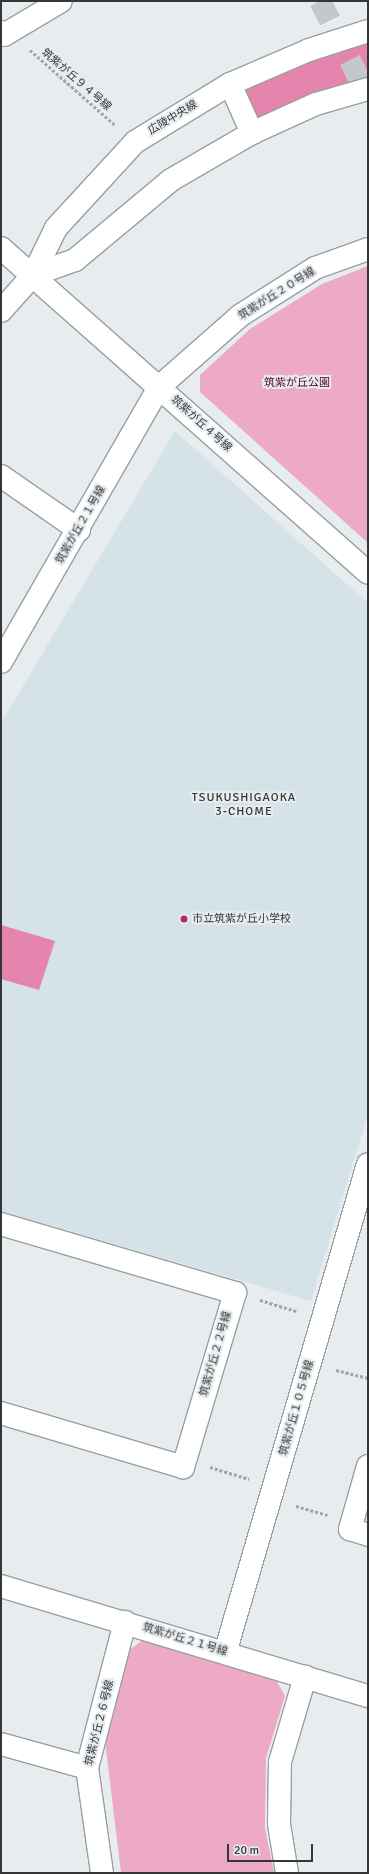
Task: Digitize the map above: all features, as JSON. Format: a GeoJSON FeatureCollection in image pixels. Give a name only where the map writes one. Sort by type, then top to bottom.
{"type":"FeatureCollection","features":[{"type":"Feature","properties":{"kind":"street"},"geometry":{"type":"LineString","coordinates":[[3,34],[61,1]]}},
{"type":"Feature","properties":{"kind":"street","name":"広陵中央線"},"geometry":{"type":"LineString","coordinates":[[1,311],[33,275],[56,228],[135,142],[230,84],[309,50],[368,31]]}},
{"type":"Feature","properties":{"kind":"street"},"geometry":{"type":"LineString","coordinates":[[230,84],[252,133]]}},
{"type":"Feature","properties":{"kind":"street","name":"広陵中央線"},"geometry":{"type":"LineString","coordinates":[[33,275],[75,260],[171,180],[252,133],[316,104],[368,89]]}},
{"type":"Feature","properties":{"kind":"street","name":"筑紫が丘４号線"},"geometry":{"type":"LineString","coordinates":[[1,248],[160,387],[368,573]]}},
{"type":"Feature","properties":{"kind":"street","name":"筑紫が丘２０号線"},"geometry":{"type":"LineString","coordinates":[[160,387],[241,315],[315,268],[368,249]]}},
{"type":"Feature","properties":{"kind":"street","name":"筑紫が丘２１号線"},"geometry":{"type":"LineString","coordinates":[[1,662],[79,530],[160,387]]}},
{"type":"Feature","properties":{"kind":"street"},"geometry":{"type":"LineString","coordinates":[[1,476],[79,530]]}},
{"type":"Feature","properties":{"kind":"street","name":"筑紫が丘１０５号線"},"geometry":{"type":"LineString","coordinates":[[225,1653],[368,1164]]}},
{"type":"Feature","properties":{"kind":"street"},"geometry":{"type":"LineString","coordinates":[[1,1224],[234,1293]]}},
{"type":"Feature","properties":{"kind":"street","name":"筑紫が丘２２号線"},"geometry":{"type":"LineString","coordinates":[[183,1467],[234,1293]]}},
{"type":"Feature","properties":{"kind":"street"},"geometry":{"type":"LineString","coordinates":[[1,1413],[183,1467]]}},
{"type":"Feature","properties":{"kind":"street"},"geometry":{"type":"LineString","coordinates":[[359,1532],[368,1466]]}},
{"type":"Feature","properties":{"kind":"street","name":"筑紫が丘２１号線"},"geometry":{"type":"LineString","coordinates":[[1,1586],[368,1696]]}},
{"type":"Feature","properties":{"kind":"street","name":"筑紫が丘２６号線"},"geometry":{"type":"LineString","coordinates":[[102,1873],[87,1768],[125,1622]]}},
{"type":"Feature","properties":{"kind":"street"},"geometry":{"type":"LineString","coordinates":[[287,1873],[278,1824],[280,1762],[305,1677]]}},
{"type":"Feature","properties":{"kind":"street"},"geometry":{"type":"LineString","coordinates":[[1,1744],[87,1768]]}},
{"type":"Feature","properties":{"kind":"path","name":"筑紫が丘９４号線"},"geometry":{"type":"LineString","coordinates":[[3,34],[21,42],[135,142]]}},
{"type":"Feature","properties":{"kind":"path"},"geometry":{"type":"LineString","coordinates":[[234,1293],[323,1318]]}},
{"type":"Feature","properties":{"kind":"path"},"geometry":{"type":"LineString","coordinates":[[310,1363],[368,1378]]}},
{"type":"Feature","properties":{"kind":"path"},"geometry":{"type":"LineString","coordinates":[[183,1467],[197,1463],[260,1482],[281,1502],[341,1518],[359,1532]]}},
{"type":"Feature","properties":{"kind":"shaded area","name":"市立筑紫が丘小学校"},"geometry":{"type":"Polygon","coordinates":[[[175,431],[368,603],[368,1114],[311,1301],[1,1211],[1,723],[175,431]]]}},
{"type":"Feature","properties":{"kind":"shaded area"},"geometry":{"type":"Polygon","coordinates":[[[1,925],[55,941],[39,990],[1,979],[1,925]]]}},
{"type":"Feature","properties":{"kind":"green space","name":"筑紫が丘公園"},"geometry":{"type":"Polygon","coordinates":[[[368,266],[368,543],[200,392],[200,375],[250,329],[322,284],[368,266]]]}},
{"type":"Feature","properties":{"kind":"green space"},"geometry":{"type":"Polygon","coordinates":[[[143,1640],[276,1680],[285,1696],[266,1758],[265,1828],[274,1873],[121,1873],[105,1741],[129,1650],[143,1640]]]}},
{"type":"Feature","properties":{"kind":"waterway"},"geometry":{"type":"LineString","coordinates":[[260,97],[368,60]]}},
{"type":"Feature","properties":{"kind":"tunnel"},"geometry":{"type":"LineString","coordinates":[[320,1],[368,96]]}},
{"type":"Feature","properties":{"kind":"place","name":"市立筑紫が丘小学校"},"geometry":{"type":"Point","coordinates":[184,919]}},
{"type":"Feature","properties":{"kind":"district","name":"TSUKUSHIGAOKA 3-CHOME"},"geometry":{"type":"Point","coordinates":[244,805]}}]}
